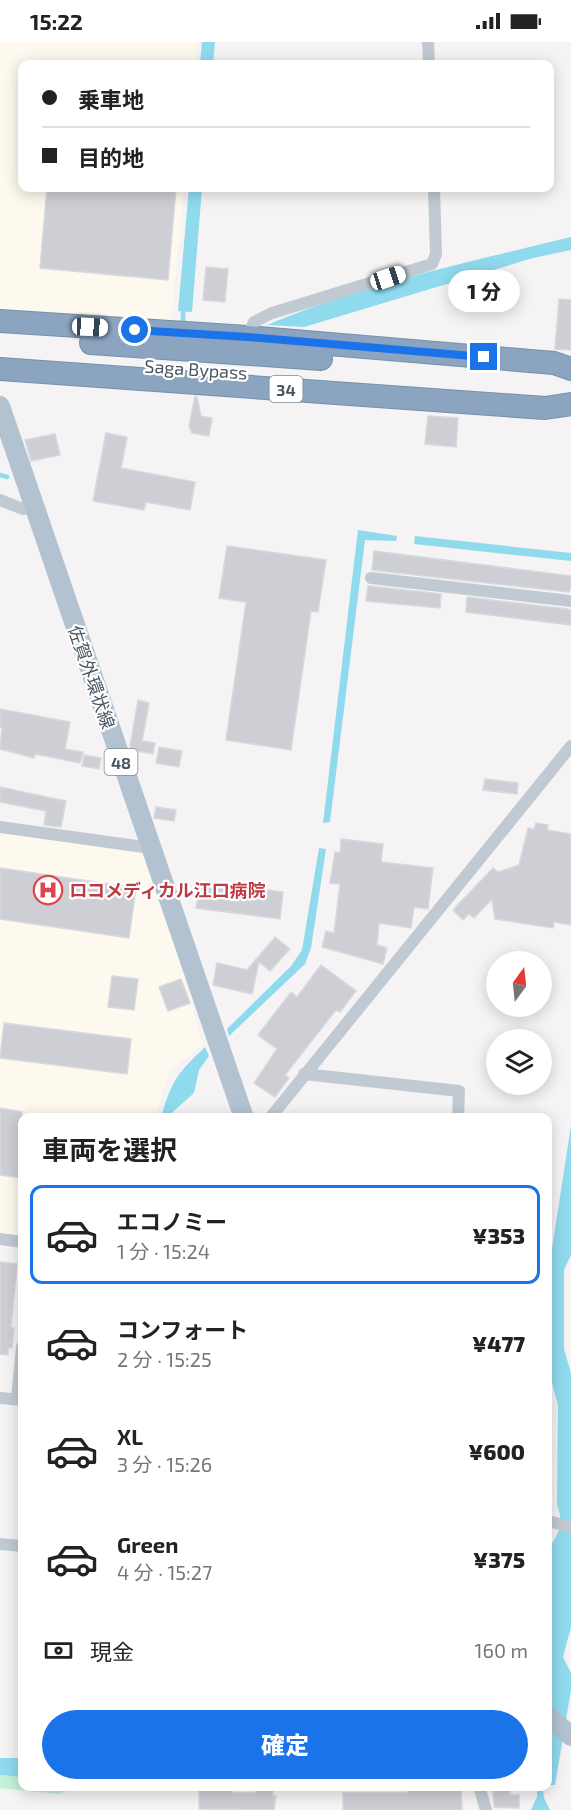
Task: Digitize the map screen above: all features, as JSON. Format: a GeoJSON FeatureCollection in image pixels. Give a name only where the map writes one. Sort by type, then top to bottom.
{"type":"FeatureCollection","features":[{"type":"Feature","properties":{"kind":"highway"},"geometry":{"type":"LineString","coordinates":[[0,321],[247,337],[554,363],[571,369]]}},
{"type":"Feature","properties":{"kind":"highway","name":"Saga Bypass"},"geometry":{"type":"LineString","coordinates":[[0,337],[371,372],[571,396]]}},
{"type":"Feature","properties":{"kind":"highway","name":"Saga Bypass"},"geometry":{"type":"LineString","coordinates":[[0,356],[371,372],[571,376]]}},
{"type":"Feature","properties":{"kind":"highway","name":"34"},"geometry":{"type":"LineString","coordinates":[[0,369],[544,408],[571,404]]}},
{"type":"Feature","properties":{"kind":"main road","name":"佐賀外環状線"},"geometry":{"type":"LineString","coordinates":[[0,406],[242,1113]]}},
{"type":"Feature","properties":{"kind":"main road"},"geometry":{"type":"LineString","coordinates":[[552,1719],[570,1735]]}},
{"type":"Feature","properties":{"kind":"street"},"geometry":{"type":"LineString","coordinates":[[428,42],[429,60]]}},
{"type":"Feature","properties":{"kind":"street"},"geometry":{"type":"LineString","coordinates":[[247,337],[254,322],[272,313],[432,264],[436,254],[434,192]]}},
{"type":"Feature","properties":{"kind":"street"},"geometry":{"type":"LineString","coordinates":[[0,500],[23,509],[33,507]]}},
{"type":"Feature","properties":{"kind":"street"},"geometry":{"type":"LineString","coordinates":[[371,578],[571,601]]}},
{"type":"Feature","properties":{"kind":"street"},"geometry":{"type":"LineString","coordinates":[[274,1113],[571,746]]}},
{"type":"Feature","properties":{"kind":"street"},"geometry":{"type":"LineString","coordinates":[[0,827],[151,848]]}},
{"type":"Feature","properties":{"kind":"street"},"geometry":{"type":"LineString","coordinates":[[304,1074],[459,1091],[458,1113]]}},
{"type":"Feature","properties":{"kind":"street"},"geometry":{"type":"LineString","coordinates":[[0,1239],[18,1241]]}},
{"type":"Feature","properties":{"kind":"street"},"geometry":{"type":"LineString","coordinates":[[0,1398],[18,1400]]}},
{"type":"Feature","properties":{"kind":"street"},"geometry":{"type":"LineString","coordinates":[[552,1522],[571,1527]]}},
{"type":"Feature","properties":{"kind":"street"},"geometry":{"type":"LineString","coordinates":[[0,1544],[18,1546]]}},
{"type":"Feature","properties":{"kind":"street"},"geometry":{"type":"LineString","coordinates":[[480,1791],[486,1810]]}},
{"type":"Feature","properties":{"kind":"shaded area"},"geometry":{"type":"Polygon","coordinates":[[[0,42],[197,42],[195,60],[18,60],[18,192],[184,192],[171,323],[0,313],[0,42]]]}},
{"type":"Feature","properties":{"kind":"shaded area"},"geometry":{"type":"Polygon","coordinates":[[[0,832],[143,853],[182,969],[203,1045],[169,1071],[157,1113],[18,1113],[18,1237],[0,1234],[0,832]]]}},
{"type":"Feature","properties":{"kind":"green space"},"geometry":{"type":"Polygon","coordinates":[[[0,1775],[18,1777],[18,1790],[0,1788],[0,1775]]]}},
{"type":"Feature","properties":{"kind":"green space"},"geometry":{"type":"Polygon","coordinates":[[[30,1791],[66,1791],[59,1794],[30,1791]]]}},
{"type":"Feature","properties":{"kind":"water"},"geometry":{"type":"Polygon","coordinates":[[[202,42],[215,42],[213,60],[200,60],[202,42]]]}},
{"type":"Feature","properties":{"kind":"water"},"geometry":{"type":"Polygon","coordinates":[[[189,192],[202,192],[192,312],[178,311],[189,192]]]}},
{"type":"Feature","properties":{"kind":"water"},"geometry":{"type":"Polygon","coordinates":[[[571,237],[571,250],[533,258],[304,327],[267,325],[341,297],[379,286],[571,237]]]}},
{"type":"Feature","properties":{"kind":"water"},"geometry":{"type":"Polygon","coordinates":[[[358,530],[397,536],[396,541],[365,540],[330,822],[323,823],[358,530]]]}},
{"type":"Feature","properties":{"kind":"water"},"geometry":{"type":"Polygon","coordinates":[[[415,536],[571,553],[571,561],[414,544],[415,536]]]}},
{"type":"Feature","properties":{"kind":"water"},"geometry":{"type":"Polygon","coordinates":[[[319,848],[326,849],[311,948],[305,964],[229,1036],[227,1029],[291,966],[302,950],[319,848]]]}},
{"type":"Feature","properties":{"kind":"water"},"geometry":{"type":"Polygon","coordinates":[[[205,1047],[209,1056],[199,1070],[194,1093],[172,1113],[162,1113],[173,1084],[182,1070],[205,1047]]]}},
{"type":"Feature","properties":{"kind":"water"},"geometry":{"type":"Polygon","coordinates":[[[571,1125],[571,1255],[564,1270],[564,1349],[571,1373],[571,1627],[563,1657],[571,1673],[571,1690],[555,1785],[552,1785],[552,1543],[558,1533],[560,1517],[557,1505],[558,1405],[552,1383],[552,1249],[571,1125]]]}},
{"type":"Feature","properties":{"kind":"water"},"geometry":{"type":"Polygon","coordinates":[[[0,1758],[18,1758],[18,1777],[0,1775],[0,1758]]]}},
{"type":"Feature","properties":{"kind":"water"},"geometry":{"type":"Polygon","coordinates":[[[537,1791],[543,1791],[550,1810],[531,1810],[537,1797],[537,1791]]]}},
{"type":"Feature","properties":{"kind":"building"},"geometry":{"type":"Polygon","coordinates":[[[47,192],[176,192],[168,280],[40,268],[47,192]]]}},
{"type":"Feature","properties":{"kind":"building"},"geometry":{"type":"Polygon","coordinates":[[[206,267],[228,269],[225,302],[203,300],[206,267]]]}},
{"type":"Feature","properties":{"kind":"building"},"geometry":{"type":"Polygon","coordinates":[[[559,299],[571,300],[571,350],[555,349],[559,299]]]}},
{"type":"Feature","properties":{"kind":"building"},"geometry":{"type":"Polygon","coordinates":[[[195,396],[201,416],[212,418],[209,436],[192,433],[189,426],[195,396]]]}},
{"type":"Feature","properties":{"kind":"building"},"geometry":{"type":"Polygon","coordinates":[[[428,416],[458,418],[456,447],[425,444],[428,416]]]}},
{"type":"Feature","properties":{"kind":"building"},"geometry":{"type":"Polygon","coordinates":[[[106,433],[127,437],[121,468],[195,482],[190,510],[146,502],[144,510],[93,501],[106,433]]]}},
{"type":"Feature","properties":{"kind":"building"},"geometry":{"type":"Polygon","coordinates":[[[55,434],[60,455],[31,461],[25,440],[55,434]]]}},
{"type":"Feature","properties":{"kind":"building"},"geometry":{"type":"Polygon","coordinates":[[[227,546],[326,560],[318,612],[311,611],[291,750],[226,740],[246,602],[219,598],[227,546]]]}},
{"type":"Feature","properties":{"kind":"building"},"geometry":{"type":"Polygon","coordinates":[[[374,551],[571,576],[571,587],[569,592],[372,570],[374,551]]]}},
{"type":"Feature","properties":{"kind":"building"},"geometry":{"type":"Polygon","coordinates":[[[368,586],[441,594],[440,608],[366,601],[368,586]]]}},
{"type":"Feature","properties":{"kind":"building"},"geometry":{"type":"Polygon","coordinates":[[[467,597],[571,610],[571,625],[466,612],[467,597]]]}},
{"type":"Feature","properties":{"kind":"building"},"geometry":{"type":"Polygon","coordinates":[[[138,700],[149,703],[142,741],[155,743],[153,754],[131,750],[130,747],[138,700]]]}},
{"type":"Feature","properties":{"kind":"building"},"geometry":{"type":"Polygon","coordinates":[[[0,709],[70,722],[65,749],[83,752],[80,763],[35,754],[34,758],[0,749],[2,728],[0,727],[0,709]]]}},
{"type":"Feature","properties":{"kind":"building"},"geometry":{"type":"Polygon","coordinates":[[[159,747],[182,751],[179,767],[156,763],[159,747]]]}},
{"type":"Feature","properties":{"kind":"building"},"geometry":{"type":"Polygon","coordinates":[[[84,755],[101,758],[99,769],[82,766],[84,755]]]}},
{"type":"Feature","properties":{"kind":"building"},"geometry":{"type":"Polygon","coordinates":[[[485,779],[518,783],[517,794],[483,790],[485,779]]]}},
{"type":"Feature","properties":{"kind":"building"},"geometry":{"type":"Polygon","coordinates":[[[0,787],[66,801],[61,827],[44,825],[46,811],[0,802],[0,787]]]}},
{"type":"Feature","properties":{"kind":"building"},"geometry":{"type":"Polygon","coordinates":[[[156,807],[176,810],[174,821],[154,818],[156,807]]]}},
{"type":"Feature","properties":{"kind":"building"},"geometry":{"type":"Polygon","coordinates":[[[536,823],[548,825],[547,830],[571,834],[571,925],[554,922],[553,928],[495,919],[492,899],[474,918],[469,914],[463,920],[453,910],[493,868],[498,872],[519,865],[528,828],[534,829],[536,823]]]}},
{"type":"Feature","properties":{"kind":"building"},"geometry":{"type":"Polygon","coordinates":[[[341,839],[383,844],[381,862],[433,868],[428,909],[414,907],[411,928],[379,923],[377,945],[387,948],[383,964],[322,947],[326,931],[334,933],[340,884],[330,883],[335,852],[340,853],[341,839]]]}},
{"type":"Feature","properties":{"kind":"building"},"geometry":{"type":"Polygon","coordinates":[[[0,868],[136,888],[129,938],[0,919],[0,868]]]}},
{"type":"Feature","properties":{"kind":"building"},"geometry":{"type":"Polygon","coordinates":[[[200,882],[283,892],[280,919],[196,908],[200,882]]]}},
{"type":"Feature","properties":{"kind":"building"},"geometry":{"type":"Polygon","coordinates":[[[275,937],[290,949],[270,971],[259,962],[252,994],[213,985],[217,963],[247,970],[275,937]]]}},
{"type":"Feature","properties":{"kind":"building"},"geometry":{"type":"Polygon","coordinates":[[[321,965],[356,991],[340,1012],[336,1010],[285,1075],[289,1078],[275,1097],[254,1083],[277,1049],[258,1035],[291,992],[297,997],[321,965]]]}},
{"type":"Feature","properties":{"kind":"building"},"geometry":{"type":"Polygon","coordinates":[[[112,976],[138,979],[134,1010],[108,1007],[112,976]]]}},
{"type":"Feature","properties":{"kind":"building"},"geometry":{"type":"Polygon","coordinates":[[[181,979],[190,1003],[168,1011],[159,987],[181,979]]]}},
{"type":"Feature","properties":{"kind":"building"},"geometry":{"type":"Polygon","coordinates":[[[4,1023],[131,1039],[127,1074],[0,1058],[4,1023]]]}},
{"type":"Feature","properties":{"kind":"building"},"geometry":{"type":"Polygon","coordinates":[[[0,1108],[22,1113],[18,1113],[18,1177],[0,1175],[0,1108]]]}},
{"type":"Feature","properties":{"kind":"building"},"geometry":{"type":"Polygon","coordinates":[[[0,1262],[17,1264],[11,1328],[14,1328],[12,1348],[8,1348],[8,1355],[0,1354],[0,1262]]]}},
{"type":"Feature","properties":{"kind":"building"},"geometry":{"type":"Polygon","coordinates":[[[199,1791],[256,1793],[256,1791],[273,1791],[273,1796],[276,1796],[274,1810],[199,1809],[199,1791]]]}},
{"type":"Feature","properties":{"kind":"building"},"geometry":{"type":"Polygon","coordinates":[[[408,1791],[461,1791],[462,1810],[343,1810],[343,1793],[408,1793],[408,1791]]]}},
{"type":"Feature","properties":{"kind":"building"},"geometry":{"type":"Polygon","coordinates":[[[493,1791],[510,1791],[510,1795],[519,1795],[519,1808],[494,1807],[493,1791]]]}},
{"type":"Feature","properties":{"kind":"waterway"},"geometry":{"type":"LineString","coordinates":[[183,311],[183,323]]}},
{"type":"Feature","properties":{"kind":"waterway"},"geometry":{"type":"LineString","coordinates":[[0,475],[7,477]]}},
{"type":"Feature","properties":{"kind":"place","name":"ロコメディカル江口病院"},"geometry":{"type":"Point","coordinates":[48,890]}},
{"type":"Feature","properties":{"kind":"route"},"geometry":{"type":"LineString","coordinates":[[135,330],[484,357]]}}]}
